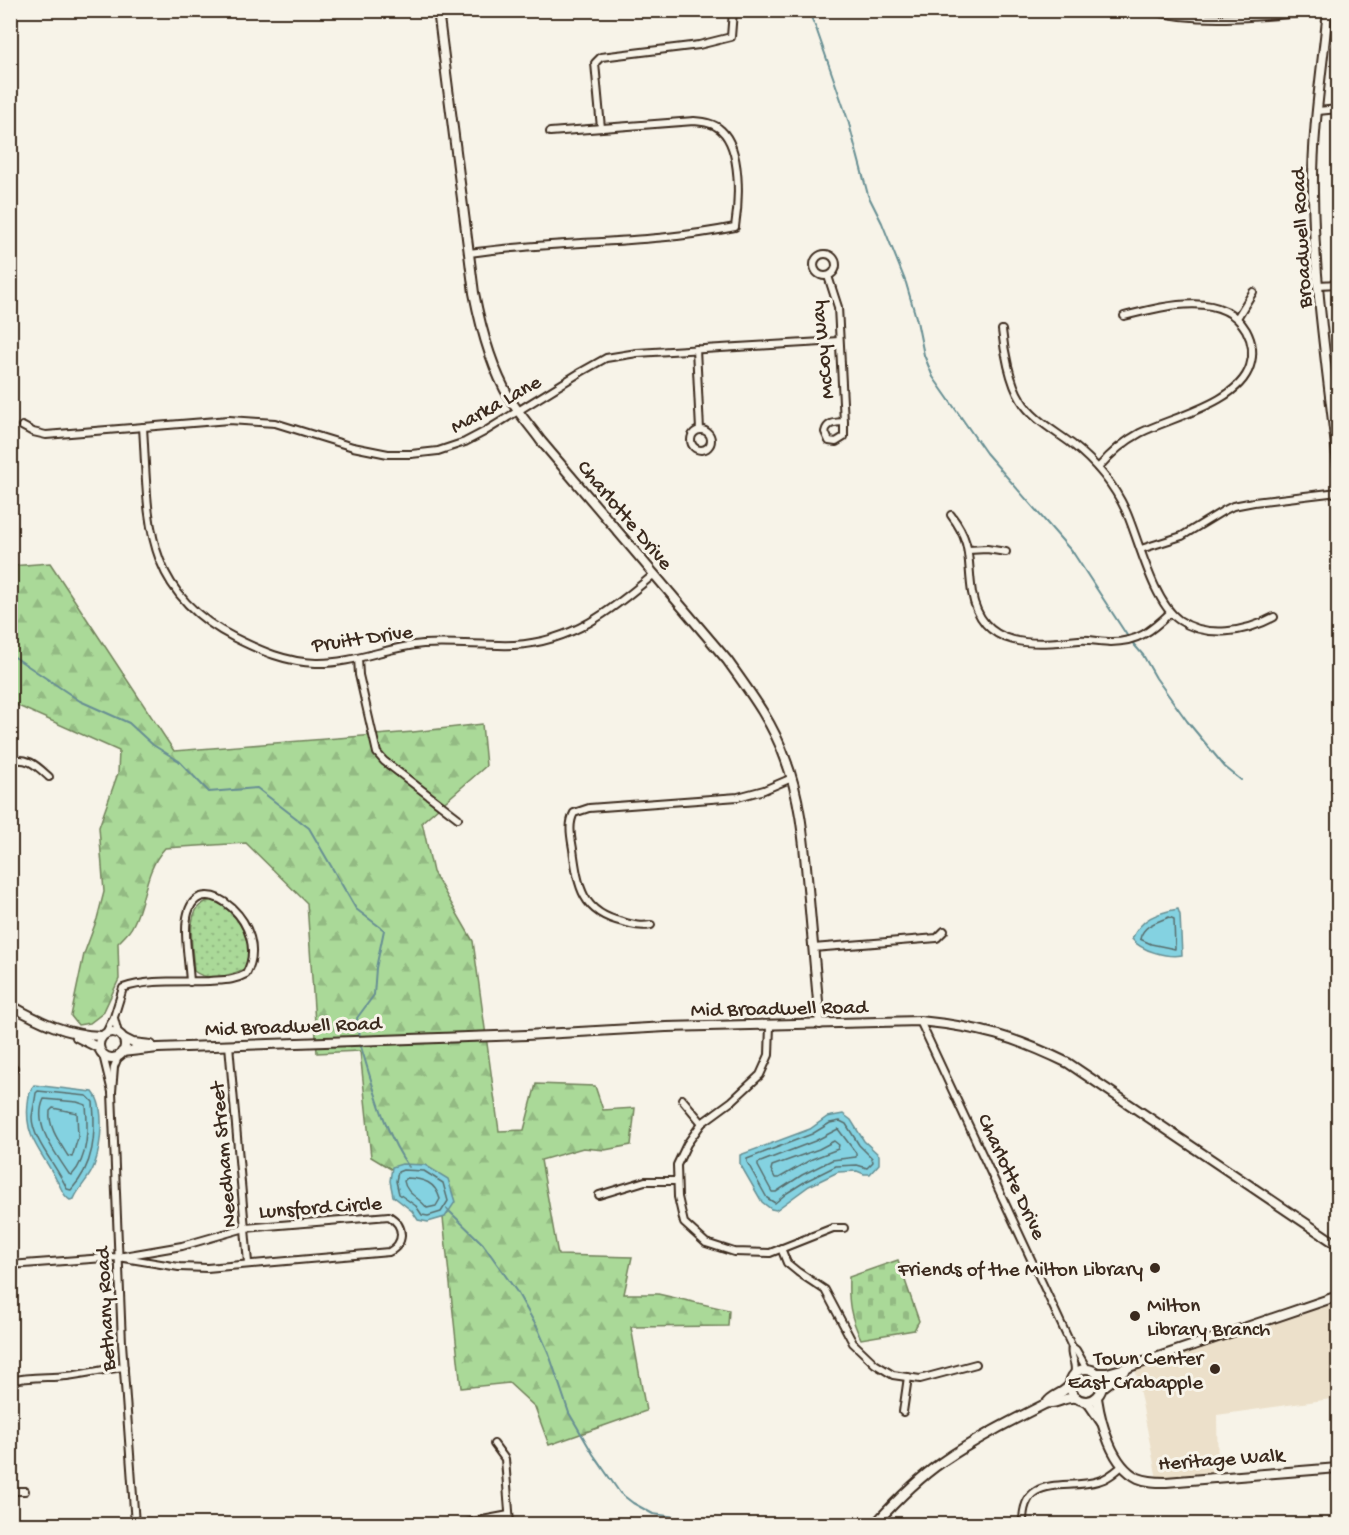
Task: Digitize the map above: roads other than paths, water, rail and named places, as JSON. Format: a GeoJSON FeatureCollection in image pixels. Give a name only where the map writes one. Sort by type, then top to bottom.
{"type":"FeatureCollection","features":[{"type":"Feature","properties":{"kind":"street","name":"Charlotte Drive"},"geometry":{"type":"LineString","coordinates":[[438,10],[479,323],[504,389],[518,411],[653,575],[727,660],[775,734],[792,778],[804,845],[820,1024]]}},
{"type":"Feature","properties":{"kind":"street"},"geometry":{"type":"LineString","coordinates":[[1147,10],[1197,18],[1328,11]]}},
{"type":"Feature","properties":{"kind":"street"},"geometry":{"type":"LineString","coordinates":[[601,128],[595,63],[601,57],[699,45],[731,37],[733,11]]}},
{"type":"Feature","properties":{"kind":"street","name":"Broadwell Road"},"geometry":{"type":"LineString","coordinates":[[1328,11],[1314,146],[1313,191],[1318,285],[1338,464]]}},
{"type":"Feature","properties":{"kind":"street"},"geometry":{"type":"LineString","coordinates":[[1318,111],[1338,109]]}},
{"type":"Feature","properties":{"kind":"street"},"geometry":{"type":"LineString","coordinates":[[469,253],[507,248],[697,235],[735,227],[738,204],[735,160],[723,130],[712,123],[694,121],[550,132]]}},
{"type":"Feature","properties":{"kind":"street","name":"McCoy Way"},"geometry":{"type":"LineString","coordinates":[[828,276],[838,306],[844,422]]}},
{"type":"Feature","properties":{"kind":"street"},"geometry":{"type":"LineString","coordinates":[[1318,285],[1338,284]]}},
{"type":"Feature","properties":{"kind":"street"},"geometry":{"type":"LineString","coordinates":[[1237,318],[1253,292]]}},
{"type":"Feature","properties":{"kind":"street"},"geometry":{"type":"LineString","coordinates":[[1098,468],[1114,451],[1140,433],[1223,397],[1240,385],[1250,366],[1252,346],[1249,336],[1237,318],[1219,307],[1198,303],[1124,316]]}},
{"type":"Feature","properties":{"kind":"street"},"geometry":{"type":"LineString","coordinates":[[1002,330],[1016,391],[1021,400],[1035,416],[1075,446],[1098,468],[1120,500],[1156,588],[1170,613],[1196,629],[1216,632],[1258,625],[1274,617]]}},
{"type":"Feature","properties":{"kind":"street","name":"Marka Lane"},"geometry":{"type":"LineString","coordinates":[[22,426],[46,435],[229,420],[258,421],[291,427],[368,451],[411,454],[438,451],[465,442],[606,358],[637,353],[839,341]]}},
{"type":"Feature","properties":{"kind":"street"},"geometry":{"type":"LineString","coordinates":[[696,349],[700,430]]}},
{"type":"Feature","properties":{"kind":"street","name":"Pruitt Drive"},"geometry":{"type":"LineString","coordinates":[[142,427],[149,520],[153,542],[165,574],[187,604],[201,617],[219,630],[277,657],[317,663],[358,658],[420,644],[513,645],[554,638],[602,616],[653,575]]}},
{"type":"Feature","properties":{"kind":"street"},"geometry":{"type":"LineString","coordinates":[[1141,549],[1182,536],[1233,506],[1338,492]]}},
{"type":"Feature","properties":{"kind":"street"},"geometry":{"type":"LineString","coordinates":[[951,515],[961,528],[968,550],[972,593],[979,613],[992,630],[1010,639],[1041,644],[1088,639],[1119,642],[1149,633],[1170,613]]}},
{"type":"Feature","properties":{"kind":"street"},"geometry":{"type":"LineString","coordinates":[[968,550],[987,549],[1006,552]]}},
{"type":"Feature","properties":{"kind":"street"},"geometry":{"type":"LineString","coordinates":[[358,658],[359,675],[377,753],[384,761],[458,818]]}},
{"type":"Feature","properties":{"kind":"street"},"geometry":{"type":"LineString","coordinates":[[10,761],[30,760],[49,777]]}},
{"type":"Feature","properties":{"kind":"street"},"geometry":{"type":"LineString","coordinates":[[651,925],[641,926],[605,917],[586,901],[576,874],[570,826],[574,813],[589,808],[738,797],[764,790],[792,778]]}},
{"type":"Feature","properties":{"kind":"street"},"geometry":{"type":"LineString","coordinates":[[101,1051],[99,1041],[114,1017],[123,988],[135,984],[190,982],[233,980],[246,974],[252,960],[249,931],[226,901],[219,897],[205,896],[194,903],[189,910],[187,925],[190,982]]}},
{"type":"Feature","properties":{"kind":"street"},"geometry":{"type":"LineString","coordinates":[[813,948],[937,938],[944,931]]}},
{"type":"Feature","properties":{"kind":"street"},"geometry":{"type":"LineString","coordinates":[[10,1005],[50,1026],[71,1033],[109,1058],[120,1055],[125,1046],[114,1017]]}},
{"type":"Feature","properties":{"kind":"street","name":"Charlotte Drive"},"geometry":{"type":"LineString","coordinates":[[921,1021],[1072,1347],[1087,1369]]}},
{"type":"Feature","properties":{"kind":"street","name":"Mid Broadwell Road"},"geometry":{"type":"LineString","coordinates":[[120,1055],[158,1048],[526,1035],[666,1027],[921,1021],[957,1025],[994,1033],[1033,1046],[1068,1063],[1338,1245]]}},
{"type":"Feature","properties":{"kind":"street"},"geometry":{"type":"LineString","coordinates":[[770,1025],[769,1055],[760,1075],[732,1101],[702,1123],[687,1144],[677,1166],[678,1197],[684,1223],[706,1243],[734,1252],[770,1253],[833,1228],[844,1228]]}},
{"type":"Feature","properties":{"kind":"street"},"geometry":{"type":"LineString","coordinates":[[71,1033],[104,1035],[112,1031],[121,1036]]}},
{"type":"Feature","properties":{"kind":"street","name":"Mid Broadwell Road"},"geometry":{"type":"LineString","coordinates":[[121,1036],[133,1043],[158,1048]]}},
{"type":"Feature","properties":{"kind":"street","name":"Needham Street"},"geometry":{"type":"LineString","coordinates":[[229,1045],[248,1263]]}},
{"type":"Feature","properties":{"kind":"street","name":"Bethany Road"},"geometry":{"type":"LineString","coordinates":[[101,1051],[112,1092]]}},
{"type":"Feature","properties":{"kind":"street","name":"Bethany Road"},"geometry":{"type":"LineString","coordinates":[[120,1055],[114,1067],[112,1092],[118,1257],[135,1524]]}},
{"type":"Feature","properties":{"kind":"street"},"geometry":{"type":"LineString","coordinates":[[682,1099],[702,1123]]}},
{"type":"Feature","properties":{"kind":"street"},"geometry":{"type":"LineString","coordinates":[[599,1195],[645,1181],[677,1181]]}},
{"type":"Feature","properties":{"kind":"street","name":"Lunsford Circle"},"geometry":{"type":"LineString","coordinates":[[389,1216],[397,1221],[402,1238],[389,1252],[207,1268],[179,1267],[118,1257],[184,1246],[245,1228],[389,1216]]}},
{"type":"Feature","properties":{"kind":"street"},"geometry":{"type":"LineString","coordinates":[[781,1248],[788,1263],[825,1290],[853,1343],[876,1364],[893,1375],[920,1379],[976,1364]]}},
{"type":"Feature","properties":{"kind":"street"},"geometry":{"type":"LineString","coordinates":[[10,1265],[118,1257]]}},
{"type":"Feature","properties":{"kind":"street"},"geometry":{"type":"LineString","coordinates":[[875,1524],[906,1492],[943,1461],[998,1427],[1064,1392],[1074,1374],[1080,1370],[1107,1373],[1129,1367],[1338,1296]]}},
{"type":"Feature","properties":{"kind":"street","name":"Charlotte Drive"},"geometry":{"type":"LineString","coordinates":[[1072,1347],[1071,1352],[1076,1369],[1074,1374]]}},
{"type":"Feature","properties":{"kind":"street"},"geometry":{"type":"LineString","coordinates":[[10,1381],[25,1377],[67,1376],[124,1367]]}},
{"type":"Feature","properties":{"kind":"street"},"geometry":{"type":"LineString","coordinates":[[1102,1423],[1097,1398],[1102,1388],[1110,1380],[1129,1367]]}},
{"type":"Feature","properties":{"kind":"street"},"geometry":{"type":"LineString","coordinates":[[1096,1372],[1102,1382],[1102,1388]]}},
{"type":"Feature","properties":{"kind":"street"},"geometry":{"type":"LineString","coordinates":[[903,1412],[908,1377]]}},
{"type":"Feature","properties":{"kind":"street"},"geometry":{"type":"LineString","coordinates":[[1070,1384],[1071,1391],[1076,1398]]}},
{"type":"Feature","properties":{"kind":"street"},"geometry":{"type":"LineString","coordinates":[[1023,1524],[1025,1504],[1042,1487],[1053,1484],[1098,1481],[1122,1466],[1112,1450],[1102,1423],[1089,1404],[1076,1398],[1066,1398],[1052,1404],[1047,1403]]}},
{"type":"Feature","properties":{"kind":"street"},"geometry":{"type":"LineString","coordinates":[[1085,1402],[1097,1398]]}},
{"type":"Feature","properties":{"kind":"street"},"geometry":{"type":"LineString","coordinates":[[494,1444],[506,1459],[510,1524]]}},
{"type":"Feature","properties":{"kind":"street","name":"Heritage Walk"},"geometry":{"type":"LineString","coordinates":[[1122,1466],[1140,1479],[1166,1482],[1338,1468]]}},
{"type":"Feature","properties":{"kind":"street"},"geometry":{"type":"LineString","coordinates":[[10,1491],[25,1491]]}},
{"type":"Feature","properties":{"kind":"street"},"geometry":{"type":"LineString","coordinates":[[461,1524],[509,1515]]}},
{"type":"Feature","properties":{"kind":"water"},"geometry":{"type":"Polygon","coordinates":[[[1178,909],[1182,955],[1155,953],[1132,939],[1145,921],[1163,912],[1178,909]]]}},
{"type":"Feature","properties":{"kind":"water"},"geometry":{"type":"Polygon","coordinates":[[[34,1085],[93,1092],[97,1099],[101,1128],[96,1158],[92,1170],[74,1199],[70,1200],[64,1194],[31,1136],[27,1115],[30,1091],[34,1085]]]}},
{"type":"Feature","properties":{"kind":"water"},"geometry":{"type":"Polygon","coordinates":[[[843,1114],[851,1120],[864,1141],[879,1155],[879,1164],[870,1174],[857,1171],[838,1172],[809,1186],[776,1210],[762,1202],[740,1164],[740,1155],[810,1129],[827,1117],[843,1114]]]}},
{"type":"Feature","properties":{"kind":"water"},"geometry":{"type":"Polygon","coordinates":[[[402,1164],[425,1165],[448,1179],[455,1202],[445,1217],[428,1222],[418,1220],[412,1211],[393,1196],[390,1181],[392,1167],[402,1164]]]}},
{"type":"Feature","properties":{"kind":"waterway"},"geometry":{"type":"LineString","coordinates":[[808,10],[848,120],[868,195],[906,283],[924,355],[933,377],[986,453],[1074,554],[1130,640],[1143,655],[1156,678],[1187,721],[1225,767],[1241,780]]}},
{"type":"Feature","properties":{"kind":"waterway"},"geometry":{"type":"LineString","coordinates":[[10,654],[80,701],[129,723],[153,745],[179,761],[209,792],[257,788],[309,828],[356,909],[384,930],[376,968],[374,995],[357,1018],[360,1037]]}},
{"type":"Feature","properties":{"kind":"waterway"},"geometry":{"type":"LineString","coordinates":[[361,1047],[386,1125],[409,1167]]}},
{"type":"Feature","properties":{"kind":"waterway"},"geometry":{"type":"LineString","coordinates":[[447,1209],[483,1244],[517,1292],[549,1354],[569,1413],[593,1454],[620,1493],[653,1514],[727,1524],[757,1524]]}},
{"type":"Feature","properties":{"kind":"place","name":"Friends of the Milton Library"},"geometry":{"type":"Point","coordinates":[1155,1268]}},
{"type":"Feature","properties":{"kind":"place","name":"Milton Library Branch"},"geometry":{"type":"Point","coordinates":[1135,1316]}},
{"type":"Feature","properties":{"kind":"place","name":"Town Center East Crabapple"},"geometry":{"type":"Point","coordinates":[1215,1369]}}]}
